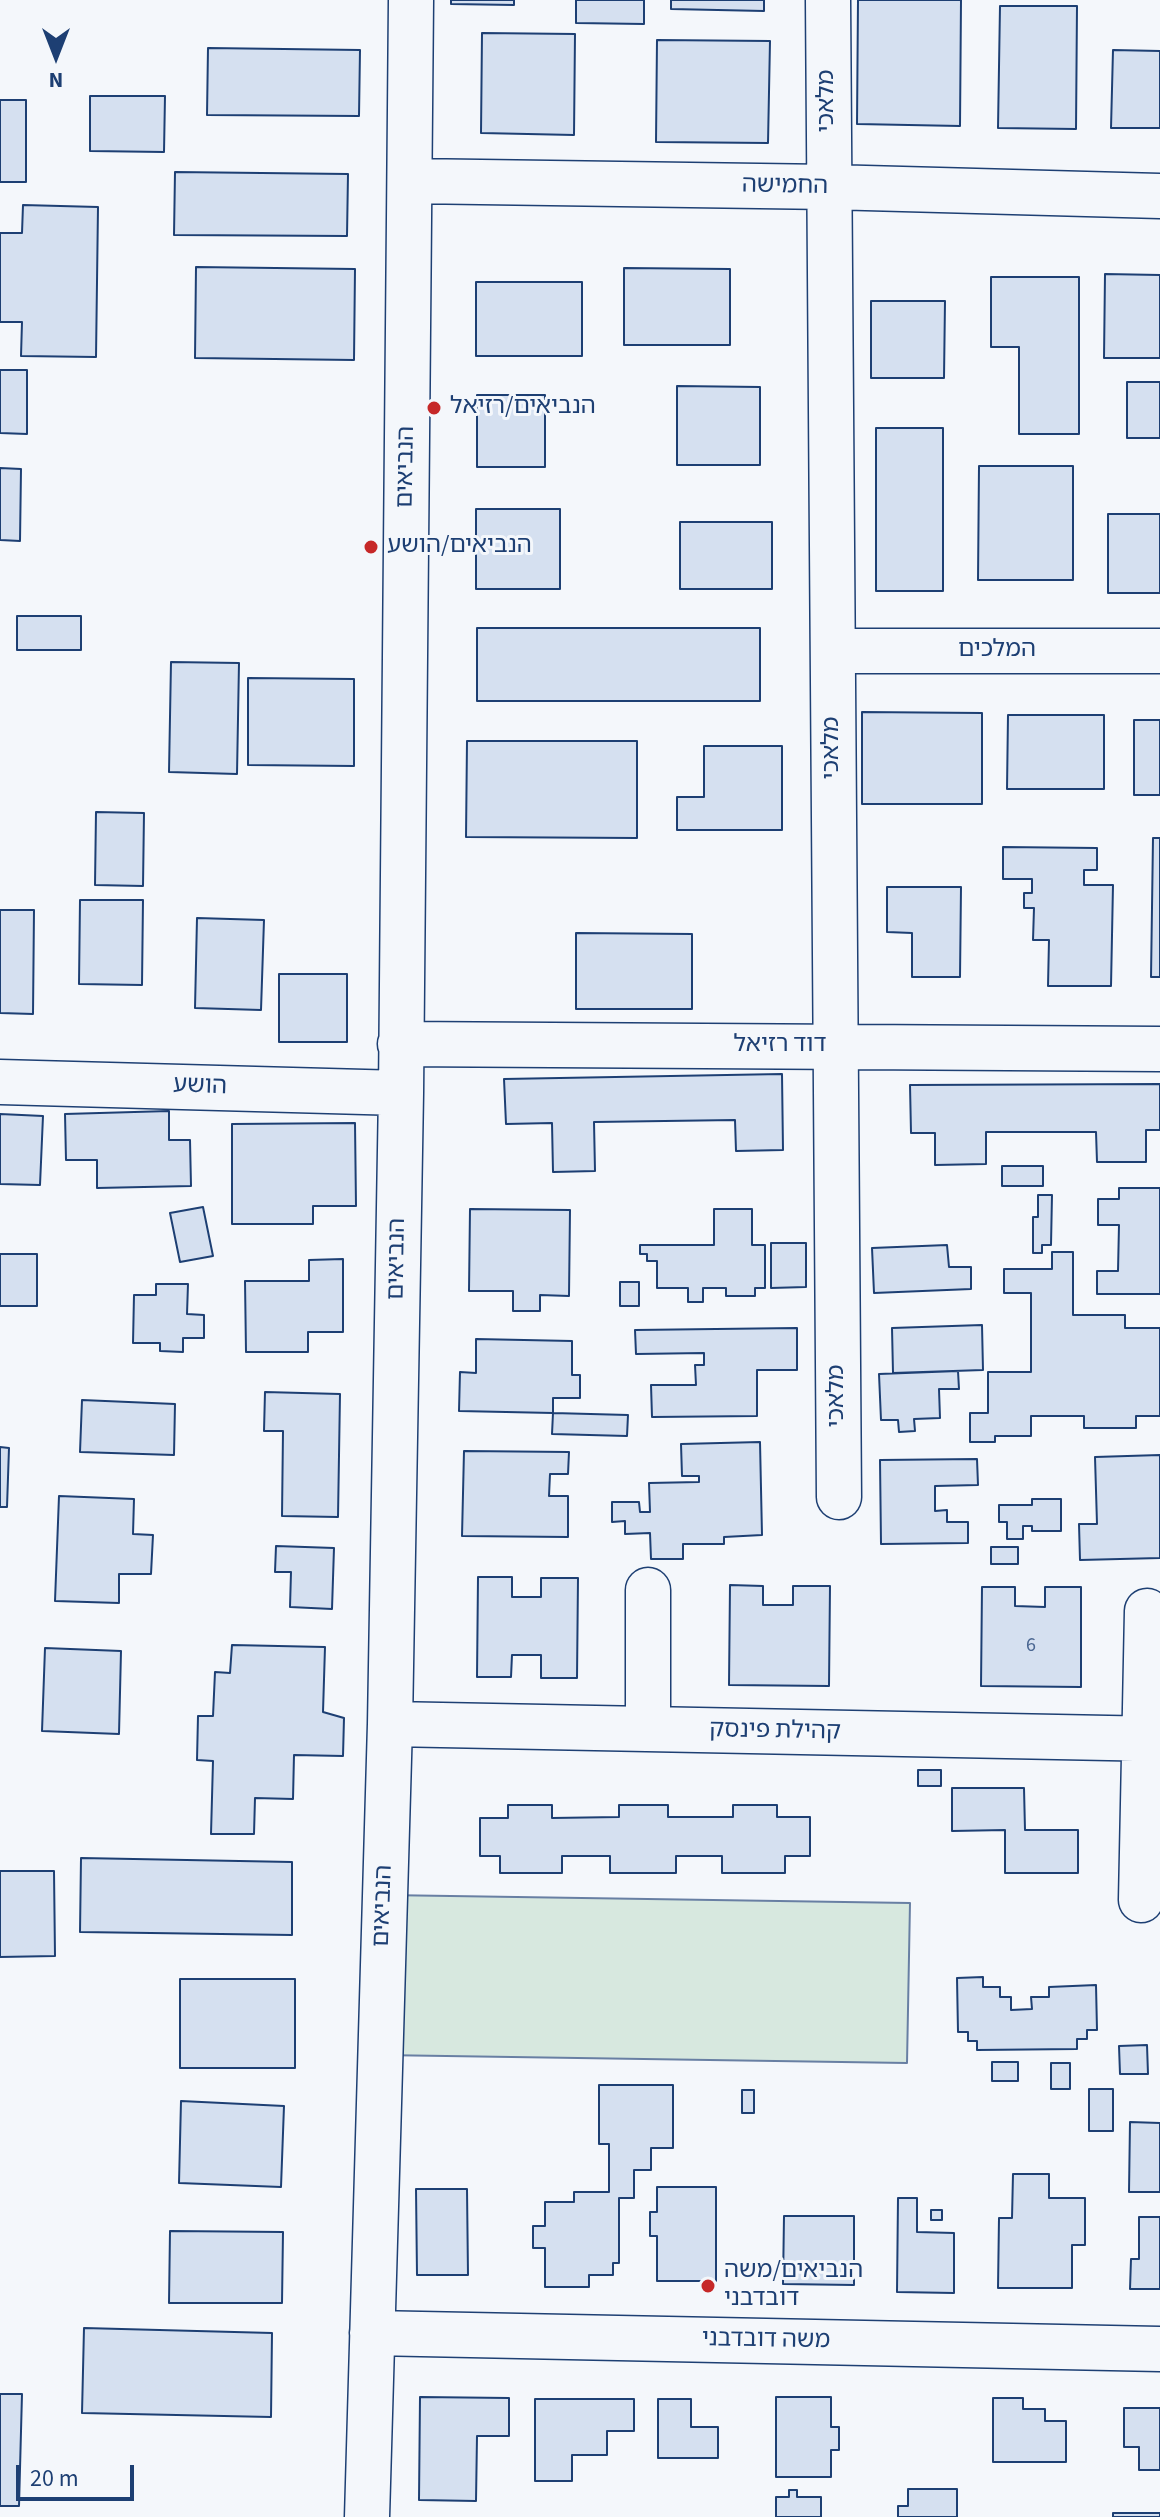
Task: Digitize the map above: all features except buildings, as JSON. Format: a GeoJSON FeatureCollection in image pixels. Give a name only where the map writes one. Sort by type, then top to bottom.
{"type":"FeatureCollection","features":[{"type":"Feature","properties":{"kind":"street","name":"הנביאים"},"geometry":{"type":"LineString","coordinates":[[367,2517],[390,1724],[401,1093],[411,0]]}},
{"type":"Feature","properties":{"kind":"street","name":"מלאכי"},"geometry":{"type":"LineString","coordinates":[[828,0],[839,1497]]}},
{"type":"Feature","properties":{"kind":"street","name":"החמישה"},"geometry":{"type":"LineString","coordinates":[[411,181],[1160,196]]}},
{"type":"Feature","properties":{"kind":"street","name":"המלכים"},"geometry":{"type":"LineString","coordinates":[[833,651],[1160,651]]}},
{"type":"Feature","properties":{"kind":"street","name":"דוד רזיאל"},"geometry":{"type":"LineString","coordinates":[[400,1044],[1160,1049]]}},
{"type":"Feature","properties":{"kind":"street","name":"הושע"},"geometry":{"type":"LineString","coordinates":[[0,1082],[401,1093]]}},
{"type":"Feature","properties":{"kind":"street"},"geometry":{"type":"LineString","coordinates":[[648,1590],[648,1729]]}},
{"type":"Feature","properties":{"kind":"street"},"geometry":{"type":"LineString","coordinates":[[1141,1900],[1152,1739],[1147,1611]]}},
{"type":"Feature","properties":{"kind":"street","name":"קהילת פינסק"},"geometry":{"type":"LineString","coordinates":[[390,1724],[1152,1739]]}},
{"type":"Feature","properties":{"kind":"street","name":"משה דובדבני"},"geometry":{"type":"LineString","coordinates":[[372,2333],[1160,2349]]}},
{"type":"Feature","properties":{"kind":"shaded area"},"geometry":{"type":"Polygon","coordinates":[[[385,1895],[910,1903],[907,2063],[380,2055],[385,1895]]]}},
{"type":"Feature","properties":{"kind":"place","name":"הנביאים/רזיאל"},"geometry":{"type":"Point","coordinates":[434,408]}},
{"type":"Feature","properties":{"kind":"place","name":"הנביאים/הושע"},"geometry":{"type":"Point","coordinates":[371,547]}},
{"type":"Feature","properties":{"kind":"place","name":"הנביאים/משה דובדבני"},"geometry":{"type":"Point","coordinates":[708,2286]}}]}
